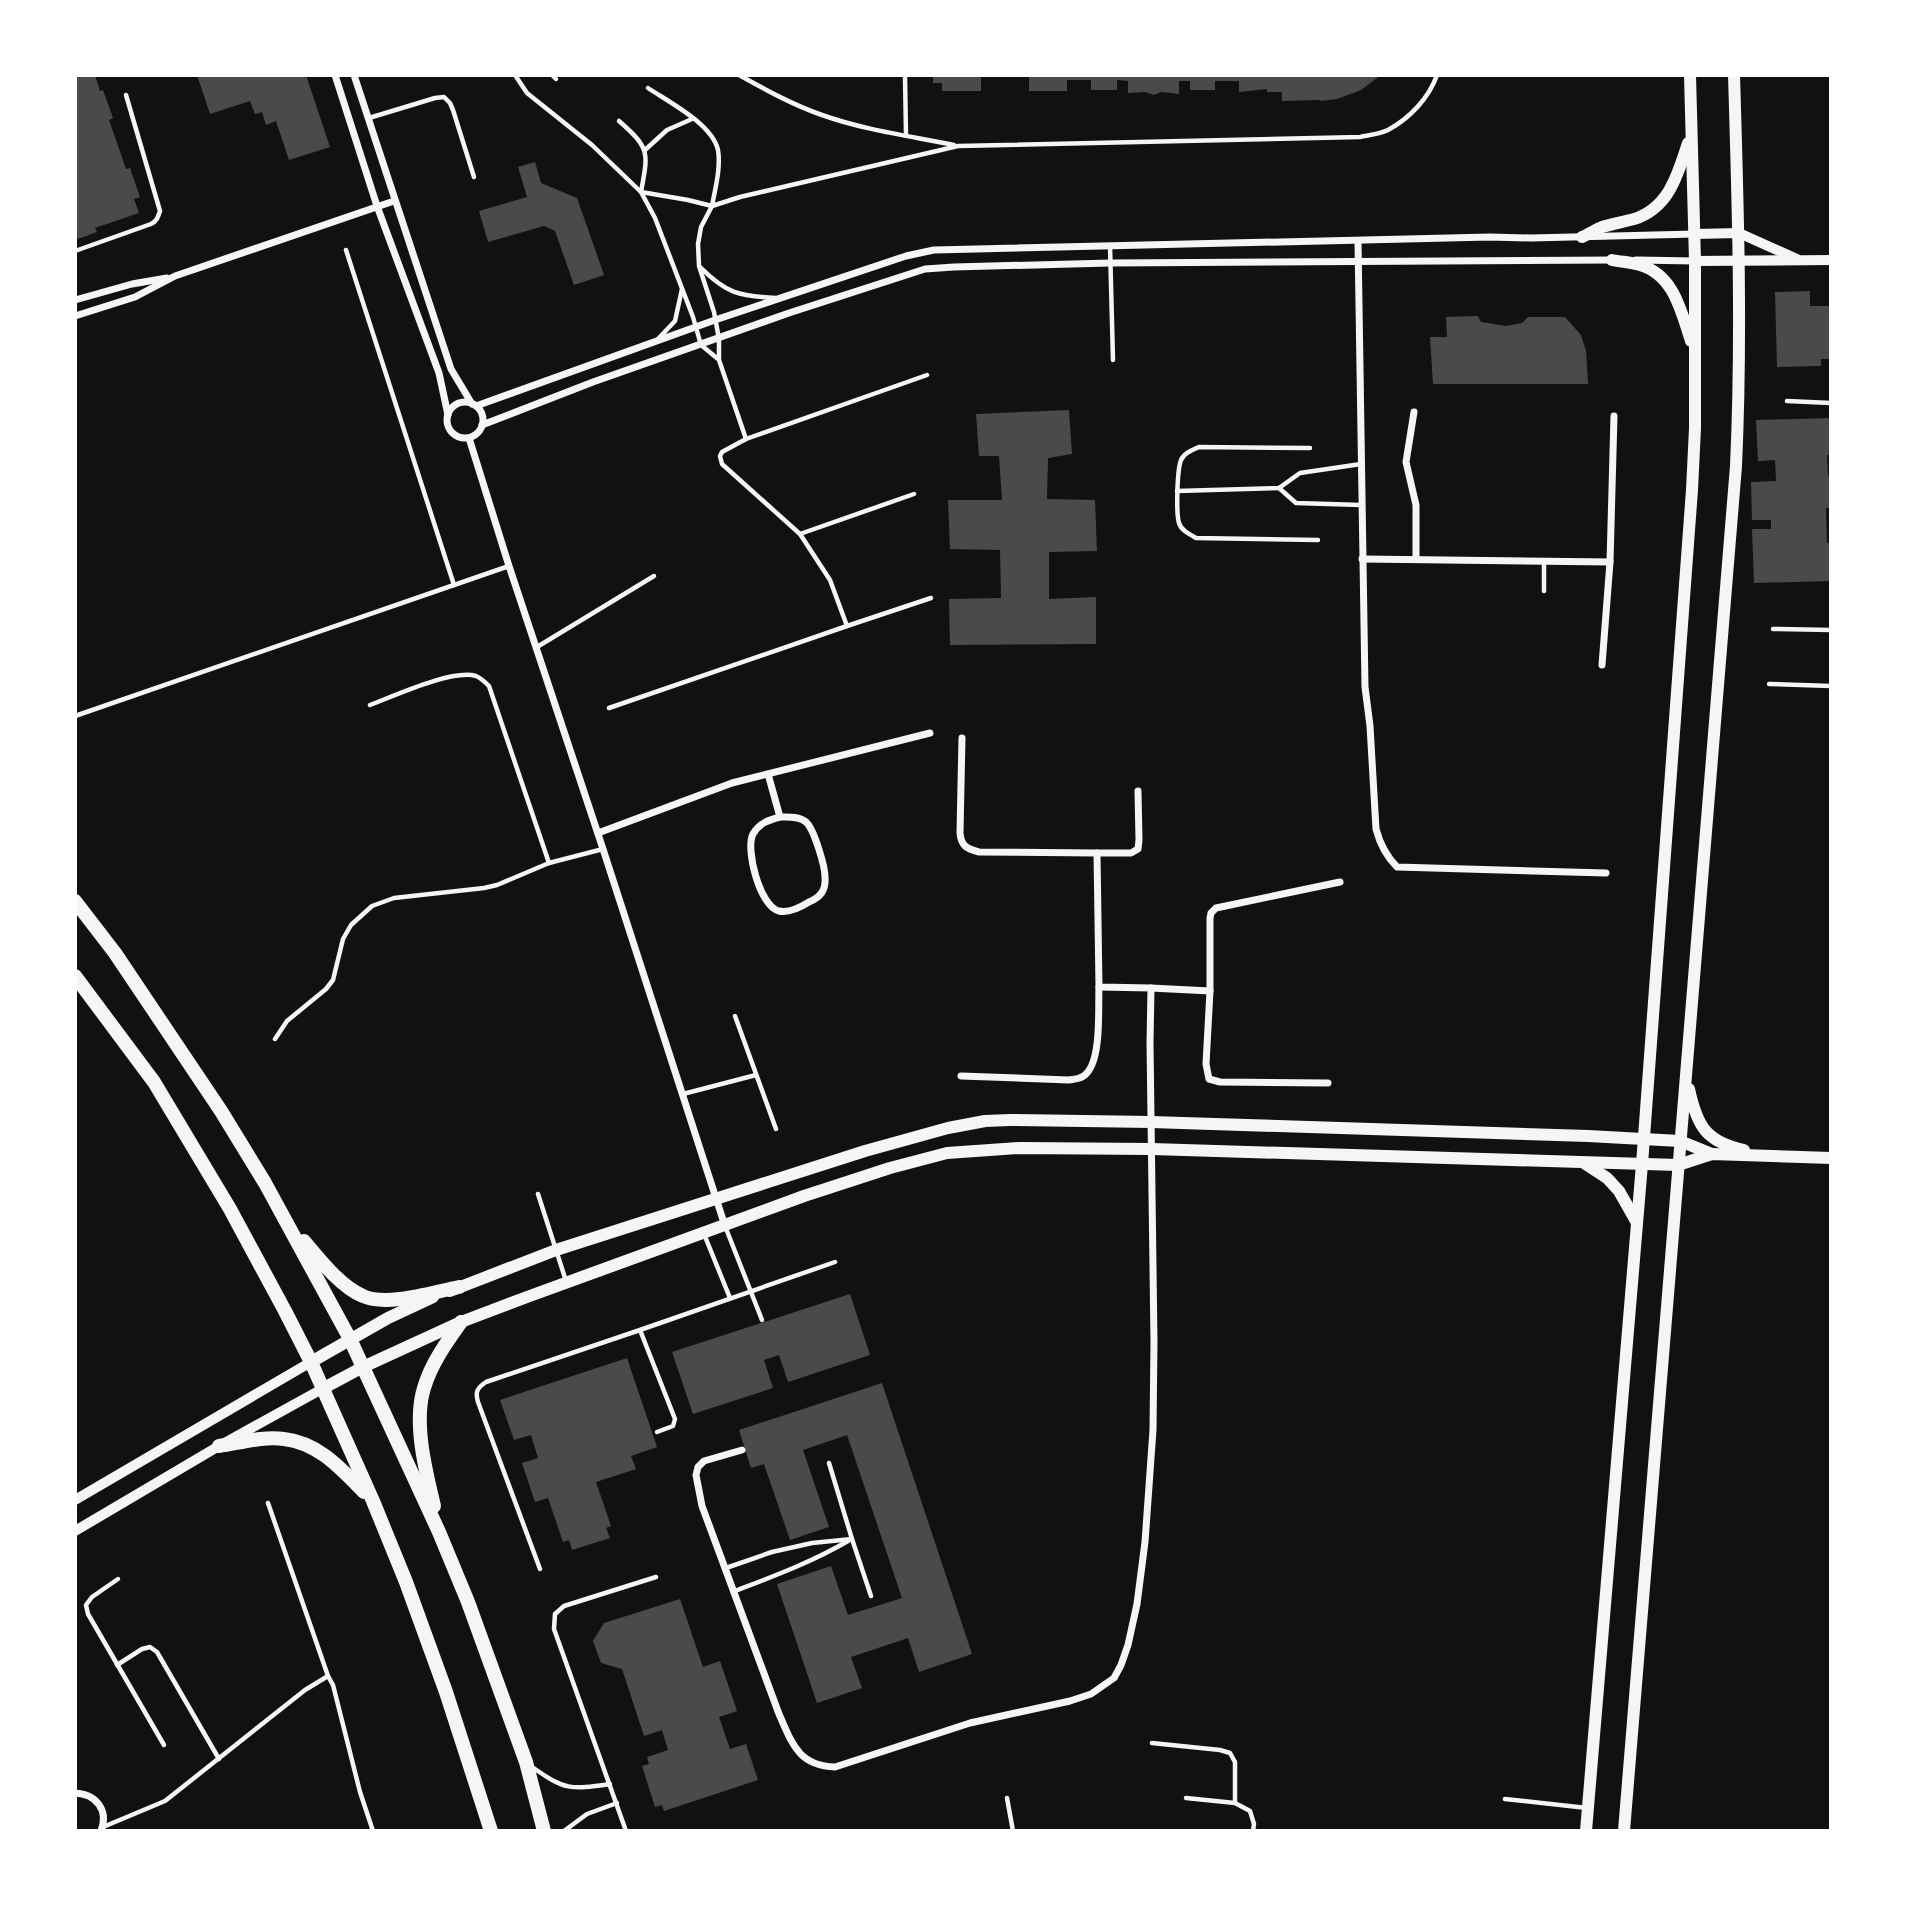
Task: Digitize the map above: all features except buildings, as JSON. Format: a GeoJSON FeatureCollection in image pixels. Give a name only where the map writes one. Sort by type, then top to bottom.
{"type":"FeatureCollection","features":[{"type":"Feature","properties":{"kind":"main road"},"geometry":{"type":"LineString","coordinates":[[1586,1831],[1642,1164],[1692,489],[1695,428],[1695,234],[1690,75]]}},
{"type":"Feature","properties":{"kind":"main road"},"geometry":{"type":"LineString","coordinates":[[1625,1831],[1736,466],[1740,261],[1734,75]]}},
{"type":"Feature","properties":{"kind":"main road"},"geometry":{"type":"LineString","coordinates":[[1582,237],[1601,227],[1651,212],[1661,203],[1678,176],[1691,133]]}},
{"type":"Feature","properties":{"kind":"main road"},"geometry":{"type":"LineString","coordinates":[[1612,260],[1642,265],[1668,282],[1679,305],[1695,355]]}},
{"type":"Feature","properties":{"kind":"main road"},"geometry":{"type":"LineString","coordinates":[[75,901],[115,953],[221,1111],[350,1339],[439,1532],[485,1646],[526,1762],[544,1831]]}},
{"type":"Feature","properties":{"kind":"main road"},"geometry":{"type":"LineString","coordinates":[[75,976],[154,1082],[230,1209],[311,1362],[406,1582],[446,1692],[488,1828]]}},
{"type":"Feature","properties":{"kind":"main road"},"geometry":{"type":"LineString","coordinates":[[1686,1075],[1693,1108],[1705,1132],[1730,1147],[1770,1156]]}},
{"type":"Feature","properties":{"kind":"main road"},"geometry":{"type":"LineString","coordinates":[[311,1362],[422,1302],[556,1250],[865,1151],[966,1124],[1010,1120],[1151,1122],[1498,1132],[1680,1141],[1712,1154]]}},
{"type":"Feature","properties":{"kind":"main road"},"geometry":{"type":"LineString","coordinates":[[322,1389],[461,1322],[804,1196],[947,1153],[1019,1148],[1152,1149],[1678,1165],[1712,1154],[1831,1158]]}},
{"type":"Feature","properties":{"kind":"main road"},"geometry":{"type":"LineString","coordinates":[[1583,1162],[1607,1178],[1619,1191],[1637,1222]]}},
{"type":"Feature","properties":{"kind":"main road"},"geometry":{"type":"LineString","coordinates":[[284,1219],[319,1259],[345,1284],[363,1296],[389,1300],[458,1287]]}},
{"type":"Feature","properties":{"kind":"main road"},"geometry":{"type":"LineString","coordinates":[[439,1532],[422,1447],[421,1404],[432,1369],[461,1322]]}},
{"type":"Feature","properties":{"kind":"main road"},"geometry":{"type":"LineString","coordinates":[[219,1446],[282,1438],[314,1447],[339,1466],[373,1501]]}},
{"type":"Feature","properties":{"kind":"street"},"geometry":{"type":"LineString","coordinates":[[335,75],[377,206],[439,373],[448,415],[447,423],[455,435],[469,438],[480,431],[482,414],[451,369],[354,75]]}},
{"type":"Feature","properties":{"kind":"street"},"geometry":{"type":"LineString","coordinates":[[75,300],[132,284],[175,276],[394,201]]}},
{"type":"Feature","properties":{"kind":"street"},"geometry":{"type":"LineString","coordinates":[[448,415],[458,404],[465,402],[474,405],[858,271],[923,252],[950,249],[1739,233],[1799,260]]}},
{"type":"Feature","properties":{"kind":"street"},"geometry":{"type":"LineString","coordinates":[[1358,241],[1365,687],[1376,829],[1384,850],[1397,867],[1606,873]]}},
{"type":"Feature","properties":{"kind":"street"},"geometry":{"type":"LineString","coordinates":[[482,425],[593,383],[869,286],[925,269],[1110,263],[1831,260]]}},
{"type":"Feature","properties":{"kind":"street"},"geometry":{"type":"LineString","coordinates":[[75,316],[135,297],[175,276]]}},
{"type":"Feature","properties":{"kind":"street"},"geometry":{"type":"LineString","coordinates":[[1414,412],[1406,462],[1416,505],[1416,559]]}},
{"type":"Feature","properties":{"kind":"street"},"geometry":{"type":"LineString","coordinates":[[1602,665],[1610,562],[1614,416]]}},
{"type":"Feature","properties":{"kind":"street"},"geometry":{"type":"LineString","coordinates":[[469,438],[725,1226]]}},
{"type":"Feature","properties":{"kind":"street"},"geometry":{"type":"LineString","coordinates":[[1362,559],[1610,562]]}},
{"type":"Feature","properties":{"kind":"street"},"geometry":{"type":"LineString","coordinates":[[598,833],[732,783],[930,733]]}},
{"type":"Feature","properties":{"kind":"street"},"geometry":{"type":"LineString","coordinates":[[962,738],[960,839],[965,847],[979,852],[1131,853],[1138,849],[1138,791]]}},
{"type":"Feature","properties":{"kind":"street"},"geometry":{"type":"LineString","coordinates":[[768,774],[780,817]]}},
{"type":"Feature","properties":{"kind":"street"},"geometry":{"type":"LineString","coordinates":[[780,817],[799,818],[807,823],[814,836],[825,876],[823,892],[818,897],[792,910],[779,911],[772,908],[765,899],[750,851],[752,835],[757,828],[780,817]]}},
{"type":"Feature","properties":{"kind":"street"},"geometry":{"type":"LineString","coordinates":[[961,1076],[1069,1080],[1084,1076],[1091,1069],[1095,1058],[1099,987],[1097,853]]}},
{"type":"Feature","properties":{"kind":"street"},"geometry":{"type":"LineString","coordinates":[[1328,1083],[1220,1082],[1209,1079],[1206,1064],[1210,918],[1213,910],[1224,905],[1340,883]]}},
{"type":"Feature","properties":{"kind":"street"},"geometry":{"type":"LineString","coordinates":[[1099,987],[1210,991]]}},
{"type":"Feature","properties":{"kind":"street"},"geometry":{"type":"LineString","coordinates":[[742,1450],[704,1461],[698,1467],[696,1475],[702,1506],[789,1737],[802,1757],[816,1765],[835,1767],[970,1723],[1070,1701],[1091,1694],[1114,1678],[1128,1645],[1137,1604],[1145,1542],[1153,1417],[1151,988]]}},
{"type":"Feature","properties":{"kind":"street"},"geometry":{"type":"LineString","coordinates":[[75,1500],[311,1362]]}},
{"type":"Feature","properties":{"kind":"street"},"geometry":{"type":"LineString","coordinates":[[75,1531],[322,1389]]}},
{"type":"Feature","properties":{"kind":"street"},"geometry":{"type":"LineString","coordinates":[[75,1793],[84,1794],[98,1803],[103,1810],[102,1829]]}},
{"type":"Feature","properties":{"kind":"lane"},"geometry":{"type":"LineString","coordinates":[[515,75],[527,93],[592,145],[641,192],[655,218],[701,345],[719,360]]}},
{"type":"Feature","properties":{"kind":"lane"},"geometry":{"type":"LineString","coordinates":[[739,75],[822,115],[852,124],[958,146]]}},
{"type":"Feature","properties":{"kind":"lane"},"geometry":{"type":"LineString","coordinates":[[751,82],[756,75]]}},
{"type":"Feature","properties":{"kind":"lane"},"geometry":{"type":"LineString","coordinates":[[905,75],[906,135]]}},
{"type":"Feature","properties":{"kind":"lane"},"geometry":{"type":"LineString","coordinates":[[641,192],[712,206],[740,197],[958,146],[1360,137],[1386,131],[1409,116],[1433,87],[1437,75]]}},
{"type":"Feature","properties":{"kind":"lane"},"geometry":{"type":"LineString","coordinates":[[648,88],[707,130],[718,150],[712,206],[701,227],[698,244],[699,266],[715,320],[719,360],[746,439]]}},
{"type":"Feature","properties":{"kind":"lane"},"geometry":{"type":"LineString","coordinates":[[75,251],[151,224],[156,221],[160,211],[126,95]]}},
{"type":"Feature","properties":{"kind":"lane"},"geometry":{"type":"LineString","coordinates":[[368,118],[444,97],[453,110],[474,177]]}},
{"type":"Feature","properties":{"kind":"lane"},"geometry":{"type":"LineString","coordinates":[[645,150],[667,130],[692,119]]}},
{"type":"Feature","properties":{"kind":"lane"},"geometry":{"type":"LineString","coordinates":[[619,121],[639,138],[645,150],[641,192]]}},
{"type":"Feature","properties":{"kind":"lane"},"geometry":{"type":"LineString","coordinates":[[1110,246],[1113,360]]}},
{"type":"Feature","properties":{"kind":"lane"},"geometry":{"type":"LineString","coordinates":[[346,250],[454,586]]}},
{"type":"Feature","properties":{"kind":"lane"},"geometry":{"type":"LineString","coordinates":[[699,266],[715,282],[744,296],[782,298]]}},
{"type":"Feature","properties":{"kind":"lane"},"geometry":{"type":"LineString","coordinates":[[655,342],[675,321],[682,288]]}},
{"type":"Feature","properties":{"kind":"lane"},"geometry":{"type":"LineString","coordinates":[[846,626],[830,580],[800,534],[722,464],[722,452],[746,439],[927,375]]}},
{"type":"Feature","properties":{"kind":"lane"},"geometry":{"type":"LineString","coordinates":[[1787,401],[1831,403]]}},
{"type":"Feature","properties":{"kind":"lane"},"geometry":{"type":"LineString","coordinates":[[1310,448],[1199,447],[1187,452],[1181,461],[1177,491],[1179,524],[1196,538],[1318,540]]}},
{"type":"Feature","properties":{"kind":"lane"},"geometry":{"type":"LineString","coordinates":[[1177,491],[1279,488],[1300,473],[1361,464]]}},
{"type":"Feature","properties":{"kind":"lane"},"geometry":{"type":"LineString","coordinates":[[1279,488],[1296,503],[1361,505]]}},
{"type":"Feature","properties":{"kind":"lane"},"geometry":{"type":"LineString","coordinates":[[800,534],[914,494]]}},
{"type":"Feature","properties":{"kind":"lane"},"geometry":{"type":"LineString","coordinates":[[1544,561],[1544,591]]}},
{"type":"Feature","properties":{"kind":"lane"},"geometry":{"type":"LineString","coordinates":[[75,716],[509,566]]}},
{"type":"Feature","properties":{"kind":"lane"},"geometry":{"type":"LineString","coordinates":[[536,647],[654,576]]}},
{"type":"Feature","properties":{"kind":"lane"},"geometry":{"type":"LineString","coordinates":[[609,708],[931,598]]}},
{"type":"Feature","properties":{"kind":"lane"},"geometry":{"type":"LineString","coordinates":[[1773,629],[1831,630]]}},
{"type":"Feature","properties":{"kind":"lane"},"geometry":{"type":"LineString","coordinates":[[370,705],[450,676],[465,674],[479,677],[488,686],[549,863]]}},
{"type":"Feature","properties":{"kind":"lane"},"geometry":{"type":"LineString","coordinates":[[1769,684],[1831,686]]}},
{"type":"Feature","properties":{"kind":"lane"},"geometry":{"type":"LineString","coordinates":[[275,1039],[287,1021],[326,989],[333,979],[344,939],[351,925],[372,905],[394,898],[497,885],[549,863],[603,849]]}},
{"type":"Feature","properties":{"kind":"lane"},"geometry":{"type":"LineString","coordinates":[[735,1016],[776,1129]]}},
{"type":"Feature","properties":{"kind":"lane"},"geometry":{"type":"LineString","coordinates":[[682,1095],[757,1075]]}},
{"type":"Feature","properties":{"kind":"lane"},"geometry":{"type":"LineString","coordinates":[[538,1194],[567,1282]]}},
{"type":"Feature","properties":{"kind":"lane"},"geometry":{"type":"LineString","coordinates":[[725,1226],[762,1320]]}},
{"type":"Feature","properties":{"kind":"lane"},"geometry":{"type":"LineString","coordinates":[[704,1233],[730,1298]]}},
{"type":"Feature","properties":{"kind":"lane"},"geometry":{"type":"LineString","coordinates":[[541,1569],[478,1402],[477,1389],[486,1382],[835,1262]]}},
{"type":"Feature","properties":{"kind":"lane"},"geometry":{"type":"LineString","coordinates":[[639,1331],[676,1419],[673,1426],[657,1432]]}},
{"type":"Feature","properties":{"kind":"lane"},"geometry":{"type":"LineString","coordinates":[[830,1463],[871,1596]]}},
{"type":"Feature","properties":{"kind":"lane"},"geometry":{"type":"LineString","coordinates":[[268,1503],[333,1685],[360,1792],[373,1831]]}},
{"type":"Feature","properties":{"kind":"lane"},"geometry":{"type":"LineString","coordinates":[[735,1591],[793,1569],[852,1539]]}},
{"type":"Feature","properties":{"kind":"lane"},"geometry":{"type":"LineString","coordinates":[[726,1568],[772,1552],[812,1543],[852,1539]]}},
{"type":"Feature","properties":{"kind":"lane"},"geometry":{"type":"LineString","coordinates":[[626,1830],[554,1629],[555,1614],[564,1606],[656,1577]]}},
{"type":"Feature","properties":{"kind":"lane"},"geometry":{"type":"LineString","coordinates":[[118,1579],[92,1597],[86,1605],[88,1614],[164,1745]]}},
{"type":"Feature","properties":{"kind":"lane"},"geometry":{"type":"LineString","coordinates":[[117,1664],[142,1649],[150,1647],[157,1652],[219,1759]]}},
{"type":"Feature","properties":{"kind":"lane"},"geometry":{"type":"LineString","coordinates":[[102,1829],[165,1801],[305,1690],[328,1676]]}},
{"type":"Feature","properties":{"kind":"lane"},"geometry":{"type":"LineString","coordinates":[[1152,1743],[1230,1753],[1234,1762],[1235,1803]]}},
{"type":"Feature","properties":{"kind":"lane"},"geometry":{"type":"LineString","coordinates":[[526,1762],[553,1782],[569,1788],[610,1784]]}},
{"type":"Feature","properties":{"kind":"lane"},"geometry":{"type":"LineString","coordinates":[[1007,1798],[1013,1831]]}},
{"type":"Feature","properties":{"kind":"lane"},"geometry":{"type":"LineString","coordinates":[[1186,1798],[1235,1803],[1250,1811],[1253,1831]]}},
{"type":"Feature","properties":{"kind":"lane"},"geometry":{"type":"LineString","coordinates":[[1505,1799],[1588,1808]]}},
{"type":"Feature","properties":{"kind":"lane"},"geometry":{"type":"LineString","coordinates":[[564,1831],[587,1814],[617,1803]]}}]}
